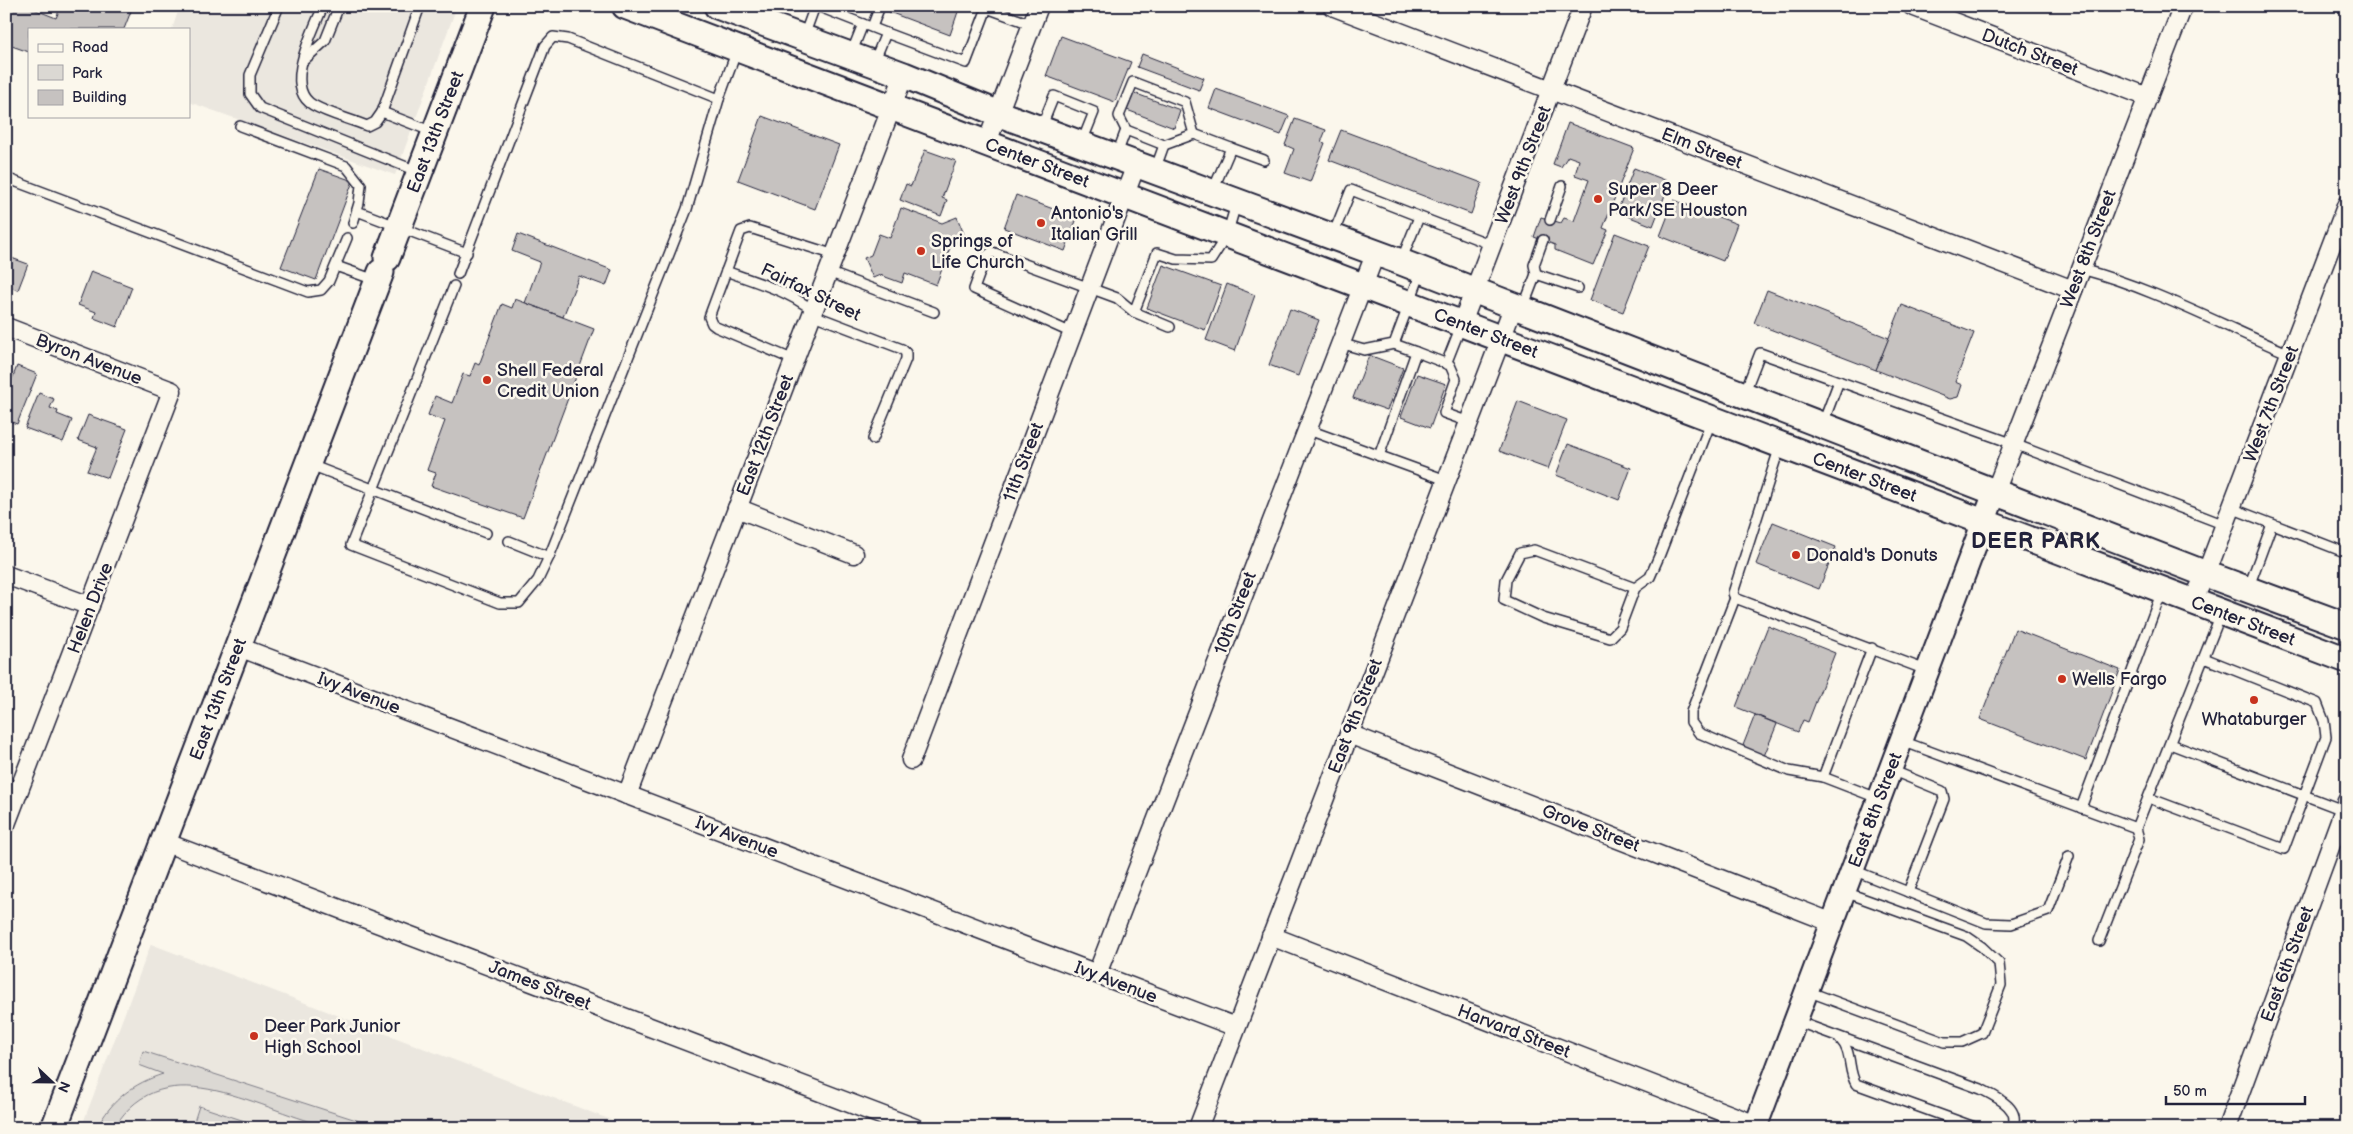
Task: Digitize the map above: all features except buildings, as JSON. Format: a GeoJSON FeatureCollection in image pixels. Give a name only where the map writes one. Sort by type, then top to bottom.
{"type":"FeatureCollection","features":[{"type":"Feature","properties":{"kind":"main road","name":"East 13th Street"},"geometry":{"type":"LineString","coordinates":[[54,1128],[483,6]]}},
{"type":"Feature","properties":{"kind":"main road","name":"Center Street"},"geometry":{"type":"LineString","coordinates":[[625,6],[891,109],[1362,285],[1985,522],[2221,614],[2347,660]]}},
{"type":"Feature","properties":{"kind":"main road","name":"Center Street"},"geometry":{"type":"LineString","coordinates":[[718,6],[761,18],[803,38],[997,113],[1376,252],[2206,574],[2347,626]]}},
{"type":"Feature","properties":{"kind":"street"},"geometry":{"type":"LineString","coordinates":[[986,145],[1039,6]]}},
{"type":"Feature","properties":{"kind":"street","name":"Elm Street"},"geometry":{"type":"LineString","coordinates":[[1332,6],[2073,290]]}},
{"type":"Feature","properties":{"kind":"street","name":"West 9th Street"},"geometry":{"type":"LineString","coordinates":[[1462,323],[1583,6]]}},
{"type":"Feature","properties":{"kind":"street","name":"Dutch Street"},"geometry":{"type":"LineString","coordinates":[[1912,6],[2148,97]]}},
{"type":"Feature","properties":{"kind":"street","name":"West 8th Street"},"geometry":{"type":"LineString","coordinates":[[1996,492],[2183,6]]}},
{"type":"Feature","properties":{"kind":"street","name":"East 12th Street"},"geometry":{"type":"LineString","coordinates":[[627,795],[904,76]]}},
{"type":"Feature","properties":{"kind":"street","name":"11th Street"},"geometry":{"type":"LineString","coordinates":[[912,760],[1135,164]]}},
{"type":"Feature","properties":{"kind":"street","name":"West 7th Street"},"geometry":{"type":"LineString","coordinates":[[2192,602],[2206,574],[2347,204]]}},
{"type":"Feature","properties":{"kind":"street","name":"10th Street"},"geometry":{"type":"LineString","coordinates":[[1097,974],[1306,428],[1376,252]]}},
{"type":"Feature","properties":{"kind":"street","name":"East 9th Street"},"geometry":{"type":"LineString","coordinates":[[1198,1128],[1446,480],[1502,338],[1519,307]]}},
{"type":"Feature","properties":{"kind":"street","name":"Byron Avenue"},"geometry":{"type":"LineString","coordinates":[[6,327],[172,391]]}},
{"type":"Feature","properties":{"kind":"street","name":"Helen Drive"},"geometry":{"type":"LineString","coordinates":[[6,824],[172,391]]}},
{"type":"Feature","properties":{"kind":"street","name":"East 8th Street"},"geometry":{"type":"LineString","coordinates":[[1756,1126],[1996,492]]}},
{"type":"Feature","properties":{"kind":"street"},"geometry":{"type":"LineString","coordinates":[[737,508],[854,554]]}},
{"type":"Feature","properties":{"kind":"street"},"geometry":{"type":"LineString","coordinates":[[6,575],[90,606]]}},
{"type":"Feature","properties":{"kind":"street","name":"Ivy Avenue"},"geometry":{"type":"LineString","coordinates":[[239,647],[1236,1027]]}},
{"type":"Feature","properties":{"kind":"street","name":"Grove Street"},"geometry":{"type":"LineString","coordinates":[[1349,734],[1833,923]]}},
{"type":"Feature","properties":{"kind":"street","name":"East 6th Street"},"geometry":{"type":"LineString","coordinates":[[2226,1128],[2345,805]]}},
{"type":"Feature","properties":{"kind":"street","name":"James Street"},"geometry":{"type":"LineString","coordinates":[[164,842],[915,1128]]}},
{"type":"Feature","properties":{"kind":"street","name":"Harvard Street"},"geometry":{"type":"LineString","coordinates":[[1271,936],[1756,1126]]}},
{"type":"Feature","properties":{"kind":"lane"},"geometry":{"type":"LineString","coordinates":[[279,6],[250,75],[250,94],[260,108],[420,172]]}},
{"type":"Feature","properties":{"kind":"lane"},"geometry":{"type":"LineString","coordinates":[[323,6],[301,62],[300,79],[303,97],[313,105],[367,126],[376,122],[382,112],[420,6]]}},
{"type":"Feature","properties":{"kind":"lane"},"geometry":{"type":"LineString","coordinates":[[301,62],[325,41],[339,6]]}},
{"type":"Feature","properties":{"kind":"lane"},"geometry":{"type":"LineString","coordinates":[[803,38],[816,6],[966,63],[987,7],[1033,25]]}},
{"type":"Feature","properties":{"kind":"lane"},"geometry":{"type":"LineString","coordinates":[[850,56],[880,6]]}},
{"type":"Feature","properties":{"kind":"lane"},"geometry":{"type":"LineString","coordinates":[[873,64],[886,33]]}},
{"type":"Feature","properties":{"kind":"lane"},"geometry":{"type":"LineString","coordinates":[[458,274],[545,46],[553,37],[568,39],[719,99]]}},
{"type":"Feature","properties":{"kind":"lane"},"geometry":{"type":"LineString","coordinates":[[454,286],[351,545],[500,603],[519,603],[538,580],[549,557],[687,209],[719,99],[738,50]]}},
{"type":"Feature","properties":{"kind":"lane"},"geometry":{"type":"LineString","coordinates":[[1194,134],[1185,102],[1133,82],[1119,116],[1126,130],[1135,164],[1164,145],[1194,134],[1264,160]]}},
{"type":"Feature","properties":{"kind":"lane"},"geometry":{"type":"LineString","coordinates":[[1041,129],[1054,96],[1094,112],[1081,144]]}},
{"type":"Feature","properties":{"kind":"lane"},"geometry":{"type":"LineString","coordinates":[[382,112],[435,132]]}},
{"type":"Feature","properties":{"kind":"lane"},"geometry":{"type":"LineString","coordinates":[[240,126],[346,166],[361,185],[353,223]]}},
{"type":"Feature","properties":{"kind":"lane"},"geometry":{"type":"LineString","coordinates":[[1126,130],[1164,145]]}},
{"type":"Feature","properties":{"kind":"lane"},"geometry":{"type":"LineString","coordinates":[[1212,193],[1231,148]]}},
{"type":"Feature","properties":{"kind":"lane"},"geometry":{"type":"LineString","coordinates":[[6,178],[308,292],[321,290],[329,281],[347,238]]}},
{"type":"Feature","properties":{"kind":"lane"},"geometry":{"type":"LineString","coordinates":[[1550,220],[1562,186]]}},
{"type":"Feature","properties":{"kind":"lane"},"geometry":{"type":"LineString","coordinates":[[1333,236],[1351,190],[1492,245]]}},
{"type":"Feature","properties":{"kind":"lane"},"geometry":{"type":"LineString","coordinates":[[1134,312],[1157,253],[1176,259],[1211,260],[1227,234],[1237,202]]}},
{"type":"Feature","properties":{"kind":"lane"},"geometry":{"type":"LineString","coordinates":[[357,211],[467,253]]}},
{"type":"Feature","properties":{"kind":"lane"},"geometry":{"type":"LineString","coordinates":[[1394,344],[1409,303],[1419,217]]}},
{"type":"Feature","properties":{"kind":"lane"},"geometry":{"type":"LineString","coordinates":[[794,360],[712,324],[709,317],[741,231],[746,228],[835,255]]}},
{"type":"Feature","properties":{"kind":"lane"},"geometry":{"type":"LineString","coordinates":[[1519,307],[1536,274],[1534,265],[1543,240]]}},
{"type":"Feature","properties":{"kind":"lane"},"geometry":{"type":"LineString","coordinates":[[1072,333],[974,289],[986,256],[992,252],[1090,287],[1117,298],[1134,312],[1170,327]]}},
{"type":"Feature","properties":{"kind":"lane"},"geometry":{"type":"LineString","coordinates":[[336,266],[382,270]]}},
{"type":"Feature","properties":{"kind":"lane"},"geometry":{"type":"LineString","coordinates":[[2081,269],[2100,274],[2177,304],[2290,354]]}},
{"type":"Feature","properties":{"kind":"lane","name":"Fairfax Street"},"geometry":{"type":"LineString","coordinates":[[726,271],[786,294],[829,322],[902,349],[906,353],[906,359],[873,439]]}},
{"type":"Feature","properties":{"kind":"lane"},"geometry":{"type":"LineString","coordinates":[[828,272],[934,312]]}},
{"type":"Feature","properties":{"kind":"lane"},"geometry":{"type":"LineString","coordinates":[[1536,274],[1578,288]]}},
{"type":"Feature","properties":{"kind":"lane"},"geometry":{"type":"LineString","coordinates":[[1446,364],[1462,323]]}},
{"type":"Feature","properties":{"kind":"lane"},"geometry":{"type":"LineString","coordinates":[[1340,343],[1364,350],[1394,344],[1450,365],[1456,379],[1444,413],[1469,422]]}},
{"type":"Feature","properties":{"kind":"lane"},"geometry":{"type":"LineString","coordinates":[[1379,456],[1416,352]]}},
{"type":"Feature","properties":{"kind":"lane"},"geometry":{"type":"LineString","coordinates":[[1744,394],[1760,353],[2014,444],[2225,525]]}},
{"type":"Feature","properties":{"kind":"lane"},"geometry":{"type":"LineString","coordinates":[[1823,425],[1839,382]]}},
{"type":"Feature","properties":{"kind":"lane"},"geometry":{"type":"LineString","coordinates":[[1635,588],[1534,550],[1520,553],[1506,580],[1504,600],[1543,618],[1610,638],[1620,628],[1635,588],[1650,577],[1712,419]]}},
{"type":"Feature","properties":{"kind":"lane"},"geometry":{"type":"LineString","coordinates":[[1306,428],[1446,480]]}},
{"type":"Feature","properties":{"kind":"lane"},"geometry":{"type":"LineString","coordinates":[[1780,445],[1733,592],[1735,598],[1691,712],[1691,722],[1699,733],[1744,753],[1789,771],[1824,777],[1880,800]]}},
{"type":"Feature","properties":{"kind":"lane"},"geometry":{"type":"LineString","coordinates":[[308,464],[486,533]]}},
{"type":"Feature","properties":{"kind":"lane"},"geometry":{"type":"LineString","coordinates":[[2231,508],[2347,553]]}},
{"type":"Feature","properties":{"kind":"lane"},"geometry":{"type":"LineString","coordinates":[[2248,589],[2272,524]]}},
{"type":"Feature","properties":{"kind":"lane"},"geometry":{"type":"LineString","coordinates":[[509,541],[549,557]]}},
{"type":"Feature","properties":{"kind":"lane"},"geometry":{"type":"LineString","coordinates":[[2081,808],[2162,591]]}},
{"type":"Feature","properties":{"kind":"lane"},"geometry":{"type":"LineString","coordinates":[[1735,598],[1929,671]]}},
{"type":"Feature","properties":{"kind":"lane"},"geometry":{"type":"LineString","coordinates":[[2099,941],[2139,839],[2136,828],[2221,614]]}},
{"type":"Feature","properties":{"kind":"lane"},"geometry":{"type":"LineString","coordinates":[[1824,777],[1872,648]]}},
{"type":"Feature","properties":{"kind":"lane"},"geometry":{"type":"LineString","coordinates":[[2149,798],[2284,849],[2326,736],[2318,703],[2204,658]]}},
{"type":"Feature","properties":{"kind":"lane"},"geometry":{"type":"LineString","coordinates":[[1902,741],[2136,828]]}},
{"type":"Feature","properties":{"kind":"lane"},"geometry":{"type":"LineString","coordinates":[[2170,744],[2304,795],[2345,805]]}},
{"type":"Feature","properties":{"kind":"lane"},"geometry":{"type":"LineString","coordinates":[[1891,770],[1933,786],[1942,791],[1944,799],[1908,892]]}},
{"type":"Feature","properties":{"kind":"lane"},"geometry":{"type":"LineString","coordinates":[[1853,870],[1986,923],[2011,924],[2048,911],[2069,856]]}},
{"type":"Feature","properties":{"kind":"lane"},"geometry":{"type":"LineString","coordinates":[[1807,991],[1944,1042],[1962,1042],[1982,1033],[2001,985],[1999,962],[1966,936],[1845,892]]}},
{"type":"Feature","properties":{"kind":"lane"},"geometry":{"type":"LineString","coordinates":[[1796,1021],[1981,1089],[2000,1099],[2014,1113],[2015,1121],[2012,1128]]}},
{"type":"Feature","properties":{"kind":"lane"},"geometry":{"type":"LineString","coordinates":[[1838,1037],[1847,1046],[1852,1078],[1856,1084],[1977,1128]]}},
{"type":"Feature","properties":{"kind":"shaded area"},"geometry":{"type":"Polygon","coordinates":[[[180,6],[457,6],[395,175],[190,102],[190,28],[172,28],[180,6]]]}},
{"type":"Feature","properties":{"kind":"shaded area","name":"Deer Park Junior High School"},"geometry":{"type":"Polygon","coordinates":[[[151,944],[632,1128],[81,1128],[151,944]]]}},
{"type":"Feature","properties":{"kind":"green space"},"geometry":{"type":"Polygon","coordinates":[[[143,1051],[381,1128],[350,1129],[332,1127],[305,1120],[246,1099],[216,1091],[187,1087],[160,1090],[135,1103],[114,1128],[97,1128],[109,1109],[124,1094],[142,1082],[163,1074],[139,1065],[143,1051]]]}},
{"type":"Feature","properties":{"kind":"green space"},"geometry":{"type":"Polygon","coordinates":[[[199,1106],[266,1128],[192,1128],[199,1106]]]}},
{"type":"Feature","properties":{"kind":"place","name":"Super 8 Deer Park/SE Houston"},"geometry":{"type":"Point","coordinates":[1598,199]}},
{"type":"Feature","properties":{"kind":"place","name":"Antonio's Italian Grill"},"geometry":{"type":"Point","coordinates":[1041,223]}},
{"type":"Feature","properties":{"kind":"place","name":"Springs of Life Church"},"geometry":{"type":"Point","coordinates":[921,251]}},
{"type":"Feature","properties":{"kind":"place","name":"Shell Federal Credit Union"},"geometry":{"type":"Point","coordinates":[487,380]}},
{"type":"Feature","properties":{"kind":"place","name":"Donald's Donuts"},"geometry":{"type":"Point","coordinates":[1796,555]}},
{"type":"Feature","properties":{"kind":"place","name":"Wells Fargo"},"geometry":{"type":"Point","coordinates":[2062,679]}},
{"type":"Feature","properties":{"kind":"place","name":"Whataburger"},"geometry":{"type":"Point","coordinates":[2254,700]}},
{"type":"Feature","properties":{"kind":"place","name":"Deer Park Junior High School"},"geometry":{"type":"Point","coordinates":[254,1036]}},
{"type":"Feature","properties":{"kind":"district","name":"DEER PARK"},"geometry":{"type":"Point","coordinates":[2036,540]}}]}
